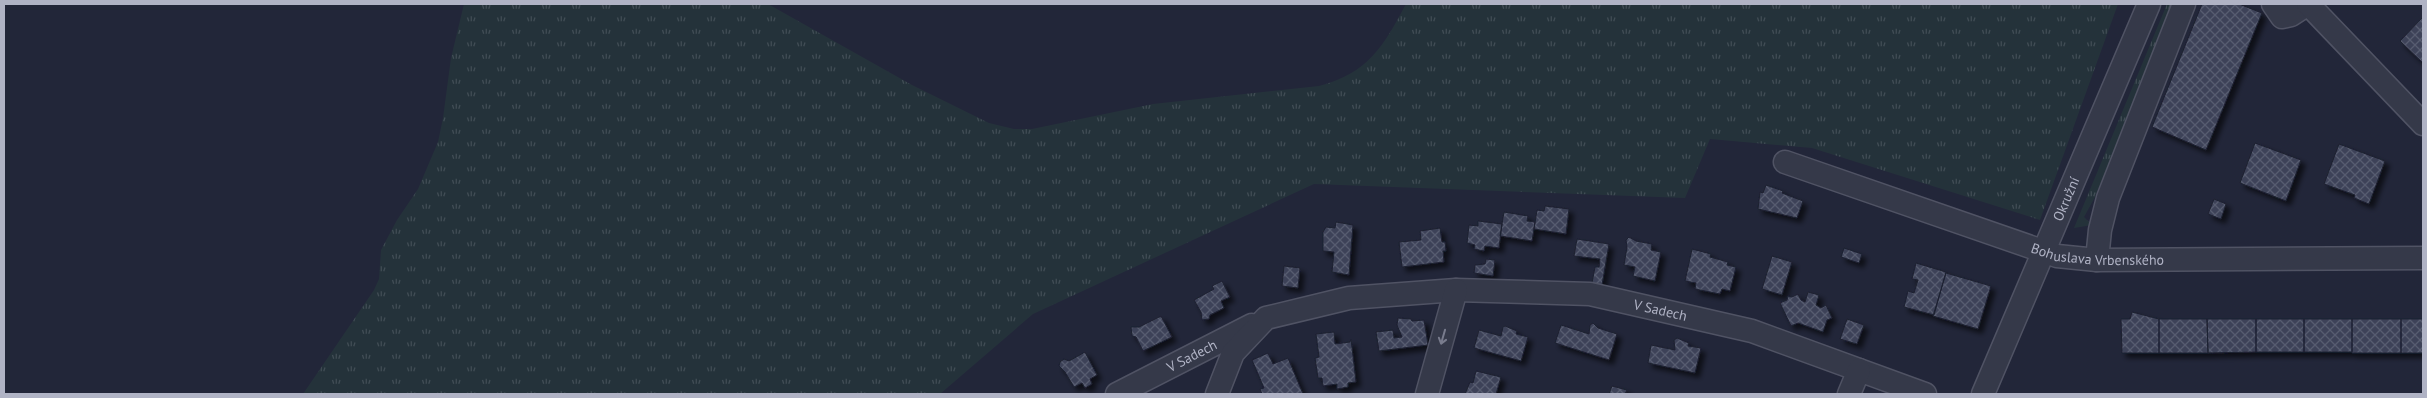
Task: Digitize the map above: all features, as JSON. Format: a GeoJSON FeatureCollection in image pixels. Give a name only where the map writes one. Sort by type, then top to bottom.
{"type":"FeatureCollection","features":[{"type":"Feature","properties":{"kind":"street","name":"Okružní"},"geometry":{"type":"LineString","coordinates":[[1983,394],[2149,4]]}},
{"type":"Feature","properties":{"kind":"street"},"geometry":{"type":"LineString","coordinates":[[2097,260],[2100,230],[2108,198],[2184,4]]}},
{"type":"Feature","properties":{"kind":"street"},"geometry":{"type":"LineString","coordinates":[[2273,4],[2282,16],[2292,15],[2308,4],[2423,124]]}},
{"type":"Feature","properties":{"kind":"street","name":"Bohuslava Vrbenského"},"geometry":{"type":"LineString","coordinates":[[1785,162],[2057,256],[2097,260],[2423,258]]}},
{"type":"Feature","properties":{"kind":"street"},"geometry":{"type":"LineString","coordinates":[[1427,394],[1456,290]]}},
{"type":"Feature","properties":{"kind":"street","name":"V Sadech"},"geometry":{"type":"LineString","coordinates":[[1117,394],[1266,318],[1350,298],[1456,290],[1590,294],[1752,331],[1925,394]]}},
{"type":"Feature","properties":{"kind":"street","name":"V Sadech"},"geometry":{"type":"LineString","coordinates":[[1217,394],[1234,353],[1266,318]]}},
{"type":"Feature","properties":{"kind":"street"},"geometry":{"type":"LineString","coordinates":[[1849,394],[1859,370]]}},
{"type":"Feature","properties":{"kind":"green space"},"geometry":{"type":"Polygon","coordinates":[[[464,4],[768,4],[912,85],[989,123],[1014,129],[1032,129],[1153,104],[1319,86],[1336,81],[1362,66],[1372,56],[1390,33],[1406,4],[2118,4],[2040,220],[1812,148],[1710,139],[1685,198],[1314,184],[1033,314],[940,394],[303,394],[374,290],[379,279],[381,250],[397,220],[418,189],[438,142],[451,58],[464,4]]]}},
{"type":"Feature","properties":{"kind":"green space"},"geometry":{"type":"Polygon","coordinates":[[[2167,4],[2175,4],[2095,197],[2084,217],[2092,225],[2074,228],[2167,4]]]}},
{"type":"Feature","properties":{"kind":"building"},"geometry":{"type":"Polygon","coordinates":[[[2202,4],[2239,4],[2262,13],[2206,150],[2152,127],[2202,4]]]}},
{"type":"Feature","properties":{"kind":"building"},"geometry":{"type":"Polygon","coordinates":[[[2423,17],[2423,63],[2400,41],[2423,17]]]}},
{"type":"Feature","properties":{"kind":"building"},"geometry":{"type":"Polygon","coordinates":[[[2255,143],[2301,160],[2286,201],[2240,183],[2255,143]]]}},
{"type":"Feature","properties":{"kind":"building"},"geometry":{"type":"Polygon","coordinates":[[[2339,144],[2385,161],[2369,204],[2354,198],[2355,195],[2324,184],[2339,144]]]}},
{"type":"Feature","properties":{"kind":"building"},"geometry":{"type":"Polygon","coordinates":[[[1766,185],[1803,201],[1797,218],[1758,209],[1760,192],[1763,193],[1766,185]]]}},
{"type":"Feature","properties":{"kind":"building"},"geometry":{"type":"Polygon","coordinates":[[[2214,199],[2226,204],[2221,219],[2208,214],[2214,199]]]}},
{"type":"Feature","properties":{"kind":"building"},"geometry":{"type":"Polygon","coordinates":[[[1545,206],[1569,209],[1566,234],[1534,229],[1537,210],[1544,211],[1545,206]]]}},
{"type":"Feature","properties":{"kind":"building"},"geometry":{"type":"Polygon","coordinates":[[[1504,212],[1528,216],[1527,221],[1535,222],[1532,241],[1500,236],[1504,212]]]}},
{"type":"Feature","properties":{"kind":"building"},"geometry":{"type":"Polygon","coordinates":[[[1478,221],[1502,224],[1499,248],[1485,246],[1484,251],[1474,249],[1475,245],[1467,243],[1469,225],[1478,226],[1478,221]]]}},
{"type":"Feature","properties":{"kind":"building"},"geometry":{"type":"Polygon","coordinates":[[[1336,222],[1353,225],[1349,275],[1332,272],[1334,252],[1323,251],[1323,232],[1326,227],[1335,228],[1336,222]]]}},
{"type":"Feature","properties":{"kind":"building"},"geometry":{"type":"Polygon","coordinates":[[[1440,228],[1442,242],[1445,242],[1446,251],[1443,251],[1444,262],[1402,267],[1399,242],[1421,240],[1420,231],[1440,228]]]}},
{"type":"Feature","properties":{"kind":"building"},"geometry":{"type":"Polygon","coordinates":[[[1629,237],[1636,241],[1652,244],[1651,250],[1661,252],[1655,281],[1633,276],[1635,267],[1624,265],[1627,247],[1626,240],[1629,237]]]}},
{"type":"Feature","properties":{"kind":"building"},"geometry":{"type":"Polygon","coordinates":[[[1577,239],[1609,244],[1602,285],[1592,283],[1595,267],[1599,267],[1600,259],[1574,256],[1577,239]]]}},
{"type":"Feature","properties":{"kind":"building"},"geometry":{"type":"Polygon","coordinates":[[[1844,248],[1862,254],[1859,263],[1841,257],[1844,248]]]}},
{"type":"Feature","properties":{"kind":"building"},"geometry":{"type":"Polygon","coordinates":[[[1692,249],[1711,254],[1710,257],[1728,262],[1727,265],[1736,267],[1730,291],[1722,289],[1720,294],[1695,289],[1696,283],[1685,281],[1692,249]]]}},
{"type":"Feature","properties":{"kind":"building"},"geometry":{"type":"Polygon","coordinates":[[[1772,256],[1792,262],[1782,295],[1762,289],[1772,256]]]}},
{"type":"Feature","properties":{"kind":"building"},"geometry":{"type":"Polygon","coordinates":[[[1486,259],[1495,260],[1493,276],[1474,273],[1475,265],[1485,264],[1486,259]]]}},
{"type":"Feature","properties":{"kind":"building"},"geometry":{"type":"Polygon","coordinates":[[[1916,263],[1946,272],[1934,315],[1904,307],[1908,291],[1914,293],[1918,280],[1912,279],[1916,263]]]}},
{"type":"Feature","properties":{"kind":"building"},"geometry":{"type":"Polygon","coordinates":[[[1284,266],[1300,268],[1298,288],[1282,286],[1284,266]]]}},
{"type":"Feature","properties":{"kind":"building"},"geometry":{"type":"Polygon","coordinates":[[[1946,273],[1991,286],[1978,329],[1933,316],[1946,273]]]}},
{"type":"Feature","properties":{"kind":"building"},"geometry":{"type":"Polygon","coordinates":[[[1222,281],[1230,297],[1221,301],[1224,308],[1210,315],[1209,319],[1202,320],[1201,312],[1194,300],[1214,289],[1212,286],[1222,281]]]}},
{"type":"Feature","properties":{"kind":"building"},"geometry":{"type":"Polygon","coordinates":[[[1808,292],[1819,295],[1816,305],[1821,308],[1826,305],[1832,318],[1827,320],[1823,332],[1798,323],[1791,326],[1780,303],[1787,300],[1788,296],[1792,297],[1798,294],[1801,300],[1805,302],[1808,292]]]}},
{"type":"Feature","properties":{"kind":"building"},"geometry":{"type":"Polygon","coordinates":[[[2132,312],[2159,319],[2159,353],[2122,353],[2121,319],[2130,319],[2132,312]]]}},
{"type":"Feature","properties":{"kind":"building"},"geometry":{"type":"Polygon","coordinates":[[[1161,316],[1172,337],[1143,351],[1136,337],[1132,336],[1131,327],[1139,327],[1161,316]]]}},
{"type":"Feature","properties":{"kind":"building"},"geometry":{"type":"Polygon","coordinates":[[[1398,318],[1411,319],[1412,321],[1424,320],[1428,345],[1379,351],[1376,332],[1393,330],[1394,338],[1402,337],[1397,325],[1398,318]]]}},
{"type":"Feature","properties":{"kind":"building"},"geometry":{"type":"Polygon","coordinates":[[[1847,319],[1864,325],[1857,344],[1840,339],[1847,319]]]}},
{"type":"Feature","properties":{"kind":"building"},"geometry":{"type":"Polygon","coordinates":[[[2159,319],[2207,319],[2208,353],[2159,353],[2159,319]]]}},
{"type":"Feature","properties":{"kind":"building"},"geometry":{"type":"Polygon","coordinates":[[[2207,319],[2256,319],[2256,352],[2208,353],[2207,319]]]}},
{"type":"Feature","properties":{"kind":"building"},"geometry":{"type":"Polygon","coordinates":[[[2256,319],[2304,319],[2304,352],[2256,352],[2256,319]]]}},
{"type":"Feature","properties":{"kind":"building"},"geometry":{"type":"Polygon","coordinates":[[[2304,319],[2352,319],[2352,352],[2304,352],[2304,319]]]}},
{"type":"Feature","properties":{"kind":"building"},"geometry":{"type":"Polygon","coordinates":[[[2352,319],[2401,319],[2401,353],[2352,353],[2352,319]]]}},
{"type":"Feature","properties":{"kind":"building"},"geometry":{"type":"Polygon","coordinates":[[[2401,319],[2423,319],[2423,353],[2401,353],[2401,319]]]}},
{"type":"Feature","properties":{"kind":"building"},"geometry":{"type":"Polygon","coordinates":[[[1593,323],[1598,328],[1617,334],[1609,360],[1555,343],[1561,325],[1589,334],[1590,325],[1593,323]]]}},
{"type":"Feature","properties":{"kind":"building"},"geometry":{"type":"Polygon","coordinates":[[[1505,326],[1517,331],[1516,334],[1528,337],[1521,361],[1474,348],[1479,330],[1501,336],[1505,326]]]}},
{"type":"Feature","properties":{"kind":"building"},"geometry":{"type":"Polygon","coordinates":[[[1334,332],[1335,344],[1350,342],[1351,339],[1356,382],[1348,383],[1348,387],[1337,389],[1337,384],[1323,386],[1322,378],[1318,378],[1315,358],[1319,357],[1316,334],[1334,332]]]}},
{"type":"Feature","properties":{"kind":"building"},"geometry":{"type":"Polygon","coordinates":[[[1677,338],[1689,343],[1688,346],[1701,348],[1695,373],[1648,363],[1651,345],[1675,350],[1674,340],[1677,338]]]}},
{"type":"Feature","properties":{"kind":"building"},"geometry":{"type":"Polygon","coordinates":[[[1085,352],[1097,375],[1090,379],[1092,384],[1085,388],[1082,383],[1074,387],[1059,366],[1060,362],[1064,359],[1069,361],[1085,352]]]}},
{"type":"Feature","properties":{"kind":"building"},"geometry":{"type":"Polygon","coordinates":[[[1268,353],[1273,364],[1288,358],[1303,394],[1262,394],[1260,389],[1264,388],[1252,360],[1268,353]]]}},
{"type":"Feature","properties":{"kind":"building"},"geometry":{"type":"Polygon","coordinates":[[[1476,371],[1501,377],[1496,394],[1465,394],[1470,382],[1473,383],[1476,371]]]}},
{"type":"Feature","properties":{"kind":"building"},"geometry":{"type":"Polygon","coordinates":[[[1612,386],[1627,390],[1625,394],[1609,394],[1612,386]]]}}]}
